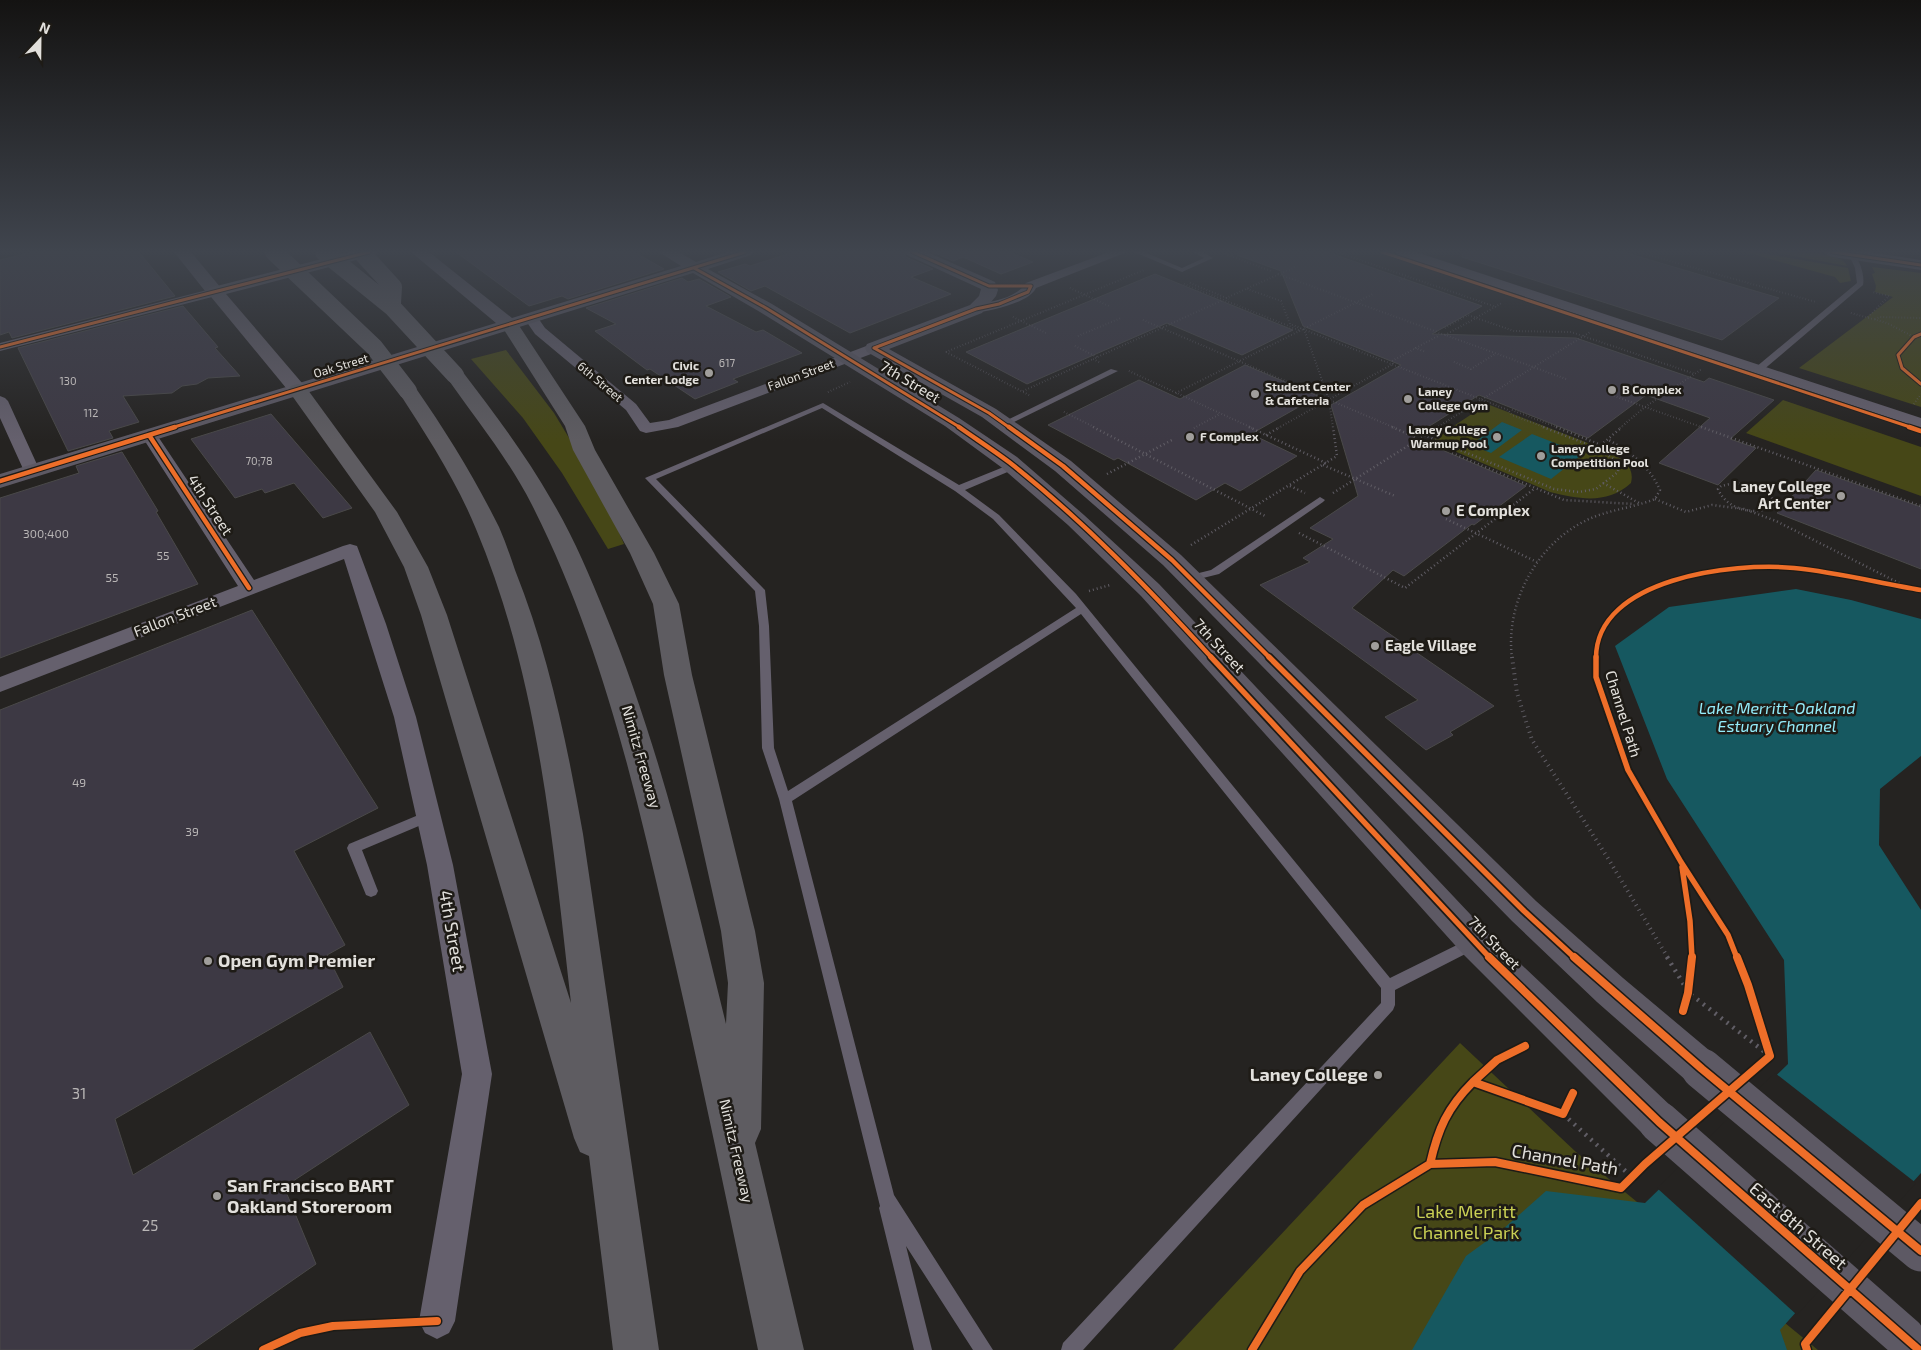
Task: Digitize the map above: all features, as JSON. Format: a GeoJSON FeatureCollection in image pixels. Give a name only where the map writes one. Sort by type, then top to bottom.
{"type":"FeatureCollection","features":[{"type":"Feature","properties":{"kind":"highway"},"geometry":{"type":"LineString","coordinates":[[340,315],[374,347],[408,391],[448,450],[486,524],[507,576],[524,627],[542,694],[566,820],[636,1350]]}},
{"type":"Feature","properties":{"kind":"highway","name":"Nimitz Freeway"},"geometry":{"type":"LineString","coordinates":[[399,315],[455,375],[507,443],[551,518],[586,594],[613,664],[663,838],[781,1350]]}},
{"type":"Feature","properties":{"kind":"highway"},"geometry":{"type":"LineString","coordinates":[[520,321],[575,426],[584,450],[642,553],[666,604],[678,675],[738,931],[746,983],[740,1168]]}},
{"type":"Feature","properties":{"kind":"highway"},"geometry":{"type":"LineString","coordinates":[[298,390],[386,512],[416,567],[434,615],[617,1213]]}},
{"type":"Feature","properties":{"kind":"main road"},"geometry":{"type":"LineString","coordinates":[[234,315],[298,390]]}},
{"type":"Feature","properties":{"kind":"main road","name":"6th Street"},"geometry":{"type":"LineString","coordinates":[[511,315],[520,321]]}},
{"type":"Feature","properties":{"kind":"main road","name":"Oak Street"},"geometry":{"type":"LineString","coordinates":[[0,481],[540,315]]}},
{"type":"Feature","properties":{"kind":"main road","name":"7th Street"},"geometry":{"type":"LineString","coordinates":[[777,315],[952,422],[1014,466],[1076,520],[1150,590],[1475,943],[1659,1122]]}},
{"type":"Feature","properties":{"kind":"main road"},"geometry":{"type":"LineString","coordinates":[[781,315],[837,341],[855,345],[880,345]]}},
{"type":"Feature","properties":{"kind":"main road","name":"Fallon Street"},"geometry":{"type":"LineString","coordinates":[[880,345],[960,315]]}},
{"type":"Feature","properties":{"kind":"main road","name":"7th Street"},"geometry":{"type":"LineString","coordinates":[[880,345],[1003,424],[1063,466],[1191,562],[1524,911],[1610,990],[1702,1069],[1921,1251]]}},
{"type":"Feature","properties":{"kind":"main road","name":"East 8th Street"},"geometry":{"type":"LineString","coordinates":[[1659,1122],[1911,1344]]}},
{"type":"Feature","properties":{"kind":"street"},"geometry":{"type":"LineString","coordinates":[[0,346],[123,315]]}},
{"type":"Feature","properties":{"kind":"street"},"geometry":{"type":"LineString","coordinates":[[1594,315],[1921,423]]}},
{"type":"Feature","properties":{"kind":"street","name":"6th Street"},"geometry":{"type":"LineString","coordinates":[[520,321],[540,331],[631,407],[646,428]]}},
{"type":"Feature","properties":{"kind":"street","name":"Fallon Street"},"geometry":{"type":"LineString","coordinates":[[646,428],[672,424],[848,359],[880,345]]}},
{"type":"Feature","properties":{"kind":"street"},"geometry":{"type":"LineString","coordinates":[[0,401],[32,471]]}},
{"type":"Feature","properties":{"kind":"street","name":"4th Street"},"geometry":{"type":"LineString","coordinates":[[149,435],[249,588]]}},
{"type":"Feature","properties":{"kind":"street","name":"Fallon Street"},"geometry":{"type":"LineString","coordinates":[[0,685],[350,550]]}},
{"type":"Feature","properties":{"kind":"street","name":"4th Street"},"geometry":{"type":"LineString","coordinates":[[350,550],[376,624],[405,717],[440,865],[477,1074],[437,1321]]}},
{"type":"Feature","properties":{"kind":"lane"},"geometry":{"type":"LineString","coordinates":[[1759,369],[1824,315]]}},
{"type":"Feature","properties":{"kind":"lane"},"geometry":{"type":"LineString","coordinates":[[1003,424],[1044,402],[1114,371]]}},
{"type":"Feature","properties":{"kind":"lane"},"geometry":{"type":"LineString","coordinates":[[923,1350],[785,799],[768,748],[764,626],[760,590],[650,478],[823,405],[958,489],[996,518],[1072,596],[1388,986],[1388,1006],[1070,1350]]}},
{"type":"Feature","properties":{"kind":"lane"},"geometry":{"type":"LineString","coordinates":[[958,489],[1014,466]]}},
{"type":"Feature","properties":{"kind":"lane"},"geometry":{"type":"LineString","coordinates":[[1191,562],[1215,572],[1320,500]]}},
{"type":"Feature","properties":{"kind":"lane"},"geometry":{"type":"LineString","coordinates":[[785,799],[1081,609]]}},
{"type":"Feature","properties":{"kind":"lane"},"geometry":{"type":"LineString","coordinates":[[371,891],[354,848],[428,816]]}},
{"type":"Feature","properties":{"kind":"lane"},"geometry":{"type":"LineString","coordinates":[[1388,986],[1475,943]]}},
{"type":"Feature","properties":{"kind":"lane"},"geometry":{"type":"LineString","coordinates":[[886,1199],[984,1350]]}},
{"type":"Feature","properties":{"kind":"path"},"geometry":{"type":"LineString","coordinates":[[1036,315],[946,352],[1405,588],[1534,489]]}},
{"type":"Feature","properties":{"kind":"path"},"geometry":{"type":"LineString","coordinates":[[1023,392],[1190,315]]}},
{"type":"Feature","properties":{"kind":"path"},"geometry":{"type":"LineString","coordinates":[[1265,315],[1508,410],[1512,415],[1592,446],[1619,462],[1618,472],[1596,489],[1579,492],[1554,489],[1424,435]]}},
{"type":"Feature","properties":{"kind":"path"},"geometry":{"type":"LineString","coordinates":[[1191,562],[1252,509],[1337,456],[1329,400],[1302,330],[1290,324],[1286,315]]}},
{"type":"Feature","properties":{"kind":"path"},"geometry":{"type":"LineString","coordinates":[[1176,393],[1332,315]]}},
{"type":"Feature","properties":{"kind":"path"},"geometry":{"type":"LineString","coordinates":[[1389,315],[1566,379]]}},
{"type":"Feature","properties":{"kind":"path"},"geometry":{"type":"LineString","coordinates":[[1453,331],[1445,328],[1468,315],[1514,331],[1571,332],[1695,374]]}},
{"type":"Feature","properties":{"kind":"path"},"geometry":{"type":"LineString","coordinates":[[1444,335],[1481,315]]}},
{"type":"Feature","properties":{"kind":"path"},"geometry":{"type":"LineString","coordinates":[[1859,315],[1886,323],[1914,337]]}},
{"type":"Feature","properties":{"kind":"path"},"geometry":{"type":"LineString","coordinates":[[1875,319],[1880,317],[1921,318]]}},
{"type":"Feature","properties":{"kind":"path"},"geometry":{"type":"LineString","coordinates":[[1014,318],[1046,333]]}},
{"type":"Feature","properties":{"kind":"path"},"geometry":{"type":"LineString","coordinates":[[1078,336],[1121,318]]}},
{"type":"Feature","properties":{"kind":"path"},"geometry":{"type":"LineString","coordinates":[[1143,320],[1418,439]]}},
{"type":"Feature","properties":{"kind":"path"},"geometry":{"type":"LineString","coordinates":[[1921,334],[1914,337],[1898,355],[1902,368],[1921,384]]}},
{"type":"Feature","properties":{"kind":"path"},"geometry":{"type":"LineString","coordinates":[[1266,435],[1393,364],[1392,361],[1438,336]]}},
{"type":"Feature","properties":{"kind":"path"},"geometry":{"type":"LineString","coordinates":[[1330,494],[1578,340]]}},
{"type":"Feature","properties":{"kind":"path"},"geometry":{"type":"LineString","coordinates":[[1075,346],[1098,357]]}},
{"type":"Feature","properties":{"kind":"path"},"geometry":{"type":"LineString","coordinates":[[1415,348],[1426,352]]}},
{"type":"Feature","properties":{"kind":"path"},"geometry":{"type":"LineString","coordinates":[[1454,362],[1471,369],[1496,354]]}},
{"type":"Feature","properties":{"kind":"path"},"geometry":{"type":"LineString","coordinates":[[1093,360],[1100,362]]}},
{"type":"Feature","properties":{"kind":"path"},"geometry":{"type":"LineString","coordinates":[[1512,410],[1601,444],[1645,407],[1709,364]]}},
{"type":"Feature","properties":{"kind":"path"},"geometry":{"type":"LineString","coordinates":[[1138,376],[1395,496]]}},
{"type":"Feature","properties":{"kind":"path"},"geometry":{"type":"LineString","coordinates":[[823,405],[819,396],[852,381]]}},
{"type":"Feature","properties":{"kind":"path"},"geometry":{"type":"LineString","coordinates":[[1614,396],[1921,506]]}},
{"type":"Feature","properties":{"kind":"path"},"geometry":{"type":"LineString","coordinates":[[1194,428],[1221,414]]}},
{"type":"Feature","properties":{"kind":"path"},"geometry":{"type":"LineString","coordinates":[[1607,439],[1628,451],[1645,464],[1657,480],[1660,490],[1655,499]]}},
{"type":"Feature","properties":{"kind":"path"},"geometry":{"type":"LineString","coordinates":[[1106,474],[1172,440]]}},
{"type":"Feature","properties":{"kind":"path"},"geometry":{"type":"LineString","coordinates":[[1452,453],[1564,500],[1589,503],[1640,504]]}},
{"type":"Feature","properties":{"kind":"path"},"geometry":{"type":"LineString","coordinates":[[1603,483],[1640,504]]}},
{"type":"Feature","properties":{"kind":"path"},"geometry":{"type":"LineString","coordinates":[[1689,993],[1609,860],[1532,740],[1517,693],[1510,641],[1521,590],[1537,562],[1557,538],[1586,520],[1655,499],[1686,512],[1712,504],[1744,509],[1764,512],[1776,506],[1775,501],[1767,493],[1735,483],[1721,486],[1718,489],[1722,498],[1744,509],[1776,521],[1906,586]]}},
{"type":"Feature","properties":{"kind":"path"},"geometry":{"type":"LineString","coordinates":[[1446,519],[1537,562]]}},
{"type":"Feature","properties":{"kind":"path"},"geometry":{"type":"LineString","coordinates":[[1430,1164],[1438,1128],[1454,1100],[1496,1060],[1525,1046]]}},
{"type":"Feature","properties":{"kind":"path"},"geometry":{"type":"LineString","coordinates":[[1473,1082],[1564,1114],[1573,1093]]}},
{"type":"Feature","properties":{"kind":"path"},"geometry":{"type":"LineString","coordinates":[[263,1350],[300,1333],[333,1326],[437,1321]]}},
{"type":"Feature","properties":{"kind":"path"},"geometry":{"type":"LineString","coordinates":[[1805,1344],[1811,1350]]}},
{"type":"Feature","properties":{"kind":"green space"},"geometry":{"type":"Polygon","coordinates":[[[1869,315],[1921,315],[1921,407],[1799,368],[1869,315]]]}},
{"type":"Feature","properties":{"kind":"green space"},"geometry":{"type":"Polygon","coordinates":[[[506,350],[554,413],[601,491],[624,544],[608,549],[562,473],[523,418],[471,359],[506,350]]]}},
{"type":"Feature","properties":{"kind":"green space"},"geometry":{"type":"Polygon","coordinates":[[[1783,400],[1921,447],[1921,496],[1746,433],[1783,400]]]}},
{"type":"Feature","properties":{"kind":"green space"},"geometry":{"type":"Polygon","coordinates":[[[1487,404],[1611,452],[1630,468],[1631,483],[1612,495],[1602,497],[1582,498],[1561,495],[1431,441],[1487,404]]]}},
{"type":"Feature","properties":{"kind":"green space","name":"Lake Merritt Channel Park"},"geometry":{"type":"Polygon","coordinates":[[[1460,1043],[1576,1152],[1818,1350],[1173,1350],[1460,1043]]]}},
{"type":"Feature","properties":{"kind":"water","name":"Laney College Warmup Pool"},"geometry":{"type":"Polygon","coordinates":[[[1502,422],[1522,430],[1491,453],[1471,445],[1502,422]]]}},
{"type":"Feature","properties":{"kind":"water","name":"Laney College Competition Pool"},"geometry":{"type":"Polygon","coordinates":[[[1532,434],[1583,454],[1551,479],[1499,457],[1532,434]]]}},
{"type":"Feature","properties":{"kind":"water","name":"Lake Merritt-Oakland Estuary Channel"},"geometry":{"type":"Polygon","coordinates":[[[1796,589],[1851,600],[1921,619],[1921,756],[1880,789],[1879,845],[1921,910],[1921,1173],[1780,1330],[1787,1350],[1412,1350],[1466,1256],[1503,1229],[1546,1191],[1645,1203],[1788,1064],[1784,960],[1667,779],[1615,646],[1669,607],[1796,589]]]}},
{"type":"Feature","properties":{"kind":"pier"},"geometry":{"type":"Polygon","coordinates":[[[1775,1073],[1916,1183],[1797,1315],[1657,1188],[1775,1073]]]}},
{"type":"Feature","properties":{"kind":"building"},"geometry":{"type":"Polygon","coordinates":[[[0,315],[101,315],[12,338],[9,332],[0,335],[0,315]]]}},
{"type":"Feature","properties":{"kind":"building"},"geometry":{"type":"Polygon","coordinates":[[[148,315],[191,315],[218,347],[215,348],[240,376],[208,378],[197,384],[182,386],[172,393],[123,396],[139,422],[109,431],[113,438],[68,451],[18,348],[148,315]]]}},
{"type":"Feature","properties":{"kind":"building"},"geometry":{"type":"Polygon","coordinates":[[[599,315],[723,315],[756,332],[763,330],[802,353],[733,379],[738,382],[695,399],[650,369],[647,370],[595,331],[616,324],[599,315]]]}},
{"type":"Feature","properties":{"kind":"building"},"geometry":{"type":"Polygon","coordinates":[[[817,315],[897,315],[850,333],[817,315]]]}},
{"type":"Feature","properties":{"kind":"building"},"geometry":{"type":"Polygon","coordinates":[[[1056,315],[1256,315],[1293,330],[1242,355],[1167,323],[1027,384],[966,352],[1056,315]]]}},
{"type":"Feature","properties":{"kind":"building"},"geometry":{"type":"Polygon","coordinates":[[[1299,315],[1466,315],[1432,334],[1576,338],[1704,382],[1709,378],[1774,400],[1730,439],[1756,448],[1718,485],[1659,463],[1710,418],[1646,395],[1588,438],[1479,395],[1412,437],[1526,486],[1404,576],[1393,570],[1352,608],[1494,706],[1450,732],[1453,735],[1426,750],[1385,717],[1418,700],[1260,585],[1310,562],[1303,558],[1333,539],[1310,528],[1358,496],[1331,405],[1401,365],[1303,326],[1299,315]]]}},
{"type":"Feature","properties":{"kind":"building"},"geometry":{"type":"Polygon","coordinates":[[[1644,315],[1756,315],[1722,340],[1644,315]]]}},
{"type":"Feature","properties":{"kind":"building"},"geometry":{"type":"Polygon","coordinates":[[[1245,365],[1318,396],[1251,434],[1297,456],[1240,491],[1225,483],[1196,500],[1118,458],[1114,460],[1048,425],[1139,380],[1180,399],[1245,365]]]}},
{"type":"Feature","properties":{"kind":"building"},"geometry":{"type":"Polygon","coordinates":[[[271,414],[352,508],[323,518],[294,483],[265,493],[262,489],[235,498],[191,439],[271,414]]]}},
{"type":"Feature","properties":{"kind":"building"},"geometry":{"type":"Polygon","coordinates":[[[122,452],[158,511],[156,512],[198,584],[0,658],[0,498],[79,473],[76,466],[122,452]]]}},
{"type":"Feature","properties":{"kind":"building","name":"Laney College Art Center"},"geometry":{"type":"Polygon","coordinates":[[[1816,470],[1921,507],[1921,569],[1777,513],[1816,470]]]}},
{"type":"Feature","properties":{"kind":"building"},"geometry":{"type":"Polygon","coordinates":[[[252,610],[378,808],[294,851],[345,945],[327,955],[343,987],[115,1119],[133,1175],[370,1032],[409,1105],[284,1187],[316,1264],[192,1350],[0,1350],[0,710],[252,610]]]}},
{"type":"Feature","properties":{"kind":"cycle path"},"geometry":{"type":"LineString","coordinates":[[0,347],[124,315]]}},
{"type":"Feature","properties":{"kind":"cycle path"},"geometry":{"type":"LineString","coordinates":[[0,481],[540,315]]}},
{"type":"Feature","properties":{"kind":"cycle path"},"geometry":{"type":"LineString","coordinates":[[777,315],[952,422],[1009,462],[1076,520],[1150,590],[1475,943],[1556,1023],[1659,1122],[1919,1350]]}},
{"type":"Feature","properties":{"kind":"cycle path"},"geometry":{"type":"LineString","coordinates":[[874,348],[960,315]]}},
{"type":"Feature","properties":{"kind":"cycle path"},"geometry":{"type":"LineString","coordinates":[[1572,315],[1921,431]]}},
{"type":"Feature","properties":{"kind":"cycle path"},"geometry":{"type":"LineString","coordinates":[[1921,334],[1914,337],[1898,355],[1902,368],[1921,384]]}},
{"type":"Feature","properties":{"kind":"cycle path"},"geometry":{"type":"LineString","coordinates":[[874,348],[989,413],[1063,466],[1172,560],[1524,911],[1610,990],[1702,1069],[1921,1251]]}},
{"type":"Feature","properties":{"kind":"cycle path"},"geometry":{"type":"LineString","coordinates":[[149,435],[249,588]]}},
{"type":"Feature","properties":{"kind":"cycle path","name":"Channel Path"},"geometry":{"type":"LineString","coordinates":[[1252,1350],[1300,1271],[1363,1205],[1430,1164],[1495,1162],[1621,1188],[1645,1164],[1770,1056],[1748,985],[1728,935],[1681,862],[1628,770],[1596,677],[1596,646],[1607,621],[1626,602],[1655,586],[1705,573],[1750,568],[1793,568],[1921,590]]}},
{"type":"Feature","properties":{"kind":"cycle path"},"geometry":{"type":"LineString","coordinates":[[1682,867],[1692,939],[1691,976],[1683,1011]]}},
{"type":"Feature","properties":{"kind":"cycle path"},"geometry":{"type":"LineString","coordinates":[[1473,1082],[1497,1060],[1525,1046]]}},
{"type":"Feature","properties":{"kind":"cycle path"},"geometry":{"type":"LineString","coordinates":[[1430,1164],[1436,1139],[1444,1119],[1455,1101],[1473,1082],[1563,1114],[1573,1093]]}},
{"type":"Feature","properties":{"kind":"cycle path"},"geometry":{"type":"LineString","coordinates":[[1807,1350],[1805,1344],[1921,1203]]}},
{"type":"Feature","properties":{"kind":"cycle path"},"geometry":{"type":"LineString","coordinates":[[263,1350],[300,1333],[333,1326],[437,1321]]}},
{"type":"Feature","properties":{"kind":"place","name":"Civic Center Lodge"},"geometry":{"type":"Point","coordinates":[709,373]}},
{"type":"Feature","properties":{"kind":"place","name":"B Complex"},"geometry":{"type":"Point","coordinates":[1612,390]}},
{"type":"Feature","properties":{"kind":"place","name":"Student Center & Cafeteria"},"geometry":{"type":"Point","coordinates":[1255,394]}},
{"type":"Feature","properties":{"kind":"place","name":"Laney College Gym"},"geometry":{"type":"Point","coordinates":[1408,399]}},
{"type":"Feature","properties":{"kind":"place","name":"F Complex"},"geometry":{"type":"Point","coordinates":[1190,437]}},
{"type":"Feature","properties":{"kind":"place","name":"Laney College Warmup Pool"},"geometry":{"type":"Point","coordinates":[1497,437]}},
{"type":"Feature","properties":{"kind":"place","name":"Laney College Competition Pool"},"geometry":{"type":"Point","coordinates":[1541,456]}},
{"type":"Feature","properties":{"kind":"place","name":"Laney College Art Center"},"geometry":{"type":"Point","coordinates":[1841,496]}},
{"type":"Feature","properties":{"kind":"place","name":"E Complex"},"geometry":{"type":"Point","coordinates":[1446,511]}},
{"type":"Feature","properties":{"kind":"place","name":"Eagle Village"},"geometry":{"type":"Point","coordinates":[1375,646]}},
{"type":"Feature","properties":{"kind":"place","name":"Open Gym Premier"},"geometry":{"type":"Point","coordinates":[208,961]}},
{"type":"Feature","properties":{"kind":"place","name":"Laney College"},"geometry":{"type":"Point","coordinates":[1378,1075]}},
{"type":"Feature","properties":{"kind":"place","name":"San Francisco BART Oakland Storeroom"},"geometry":{"type":"Point","coordinates":[217,1196]}}]}
